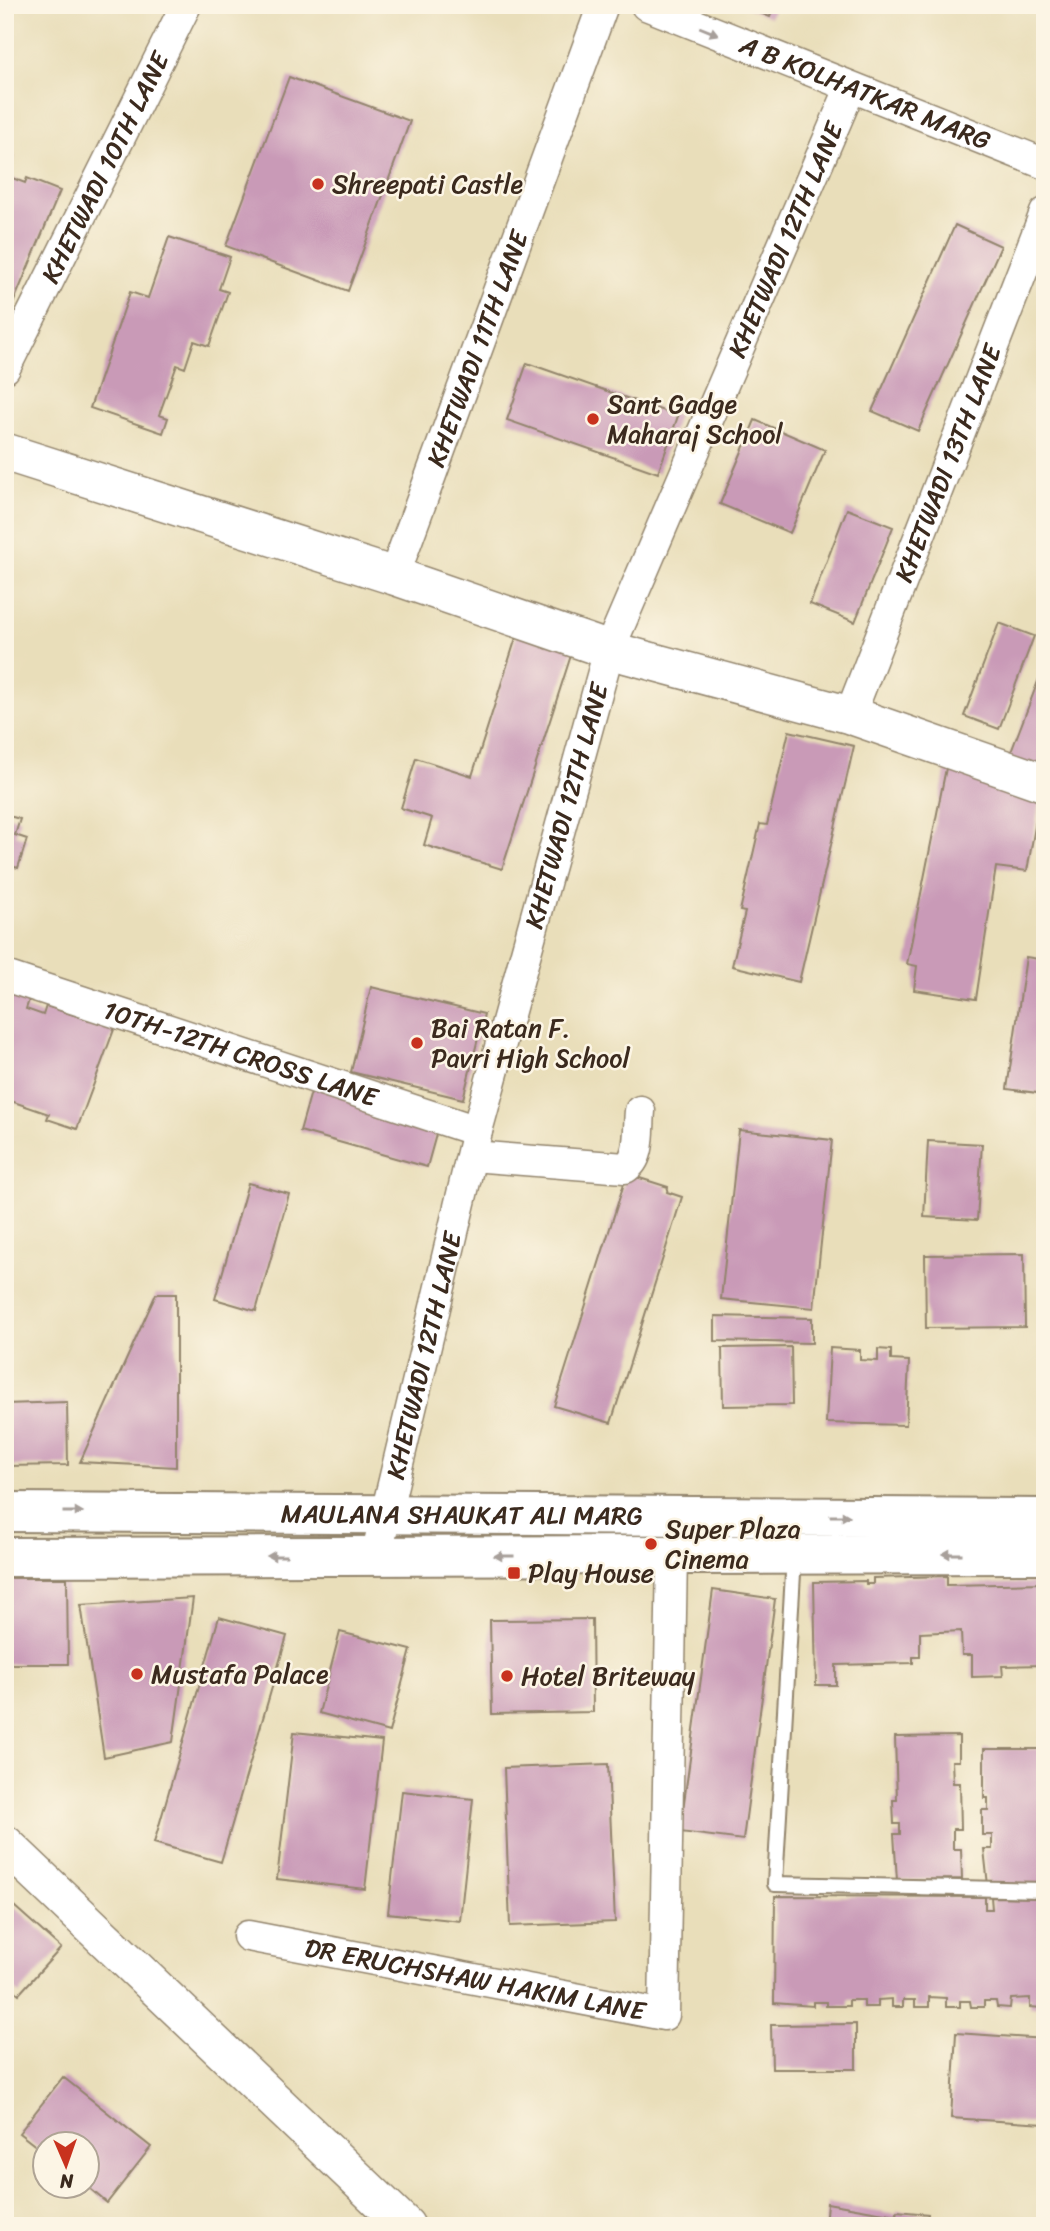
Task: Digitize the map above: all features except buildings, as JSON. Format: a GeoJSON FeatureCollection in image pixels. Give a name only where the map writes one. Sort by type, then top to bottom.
{"type":"FeatureCollection","features":[{"type":"Feature","properties":{"kind":"main road","name":"MAULANA SHAUKAT ALI MARG"},"geometry":{"type":"LineString","coordinates":[[5,1512],[1045,1518]]}},
{"type":"Feature","properties":{"kind":"main road","name":"MAULANA SHAUKAT ALI MARG"},"geometry":{"type":"LineString","coordinates":[[5,1557],[794,1555],[999,1563],[1045,1554]]}},
{"type":"Feature","properties":{"kind":"street","name":"KHETWADI 10TH LANE"},"geometry":{"type":"LineString","coordinates":[[5,368],[186,5]]}},
{"type":"Feature","properties":{"kind":"street","name":"KHETWADI 11TH LANE"},"geometry":{"type":"LineString","coordinates":[[394,576],[603,5]]}},
{"type":"Feature","properties":{"kind":"street","name":"A B KOLHATKAR MARG"},"geometry":{"type":"LineString","coordinates":[[646,5],[850,89],[1045,164]]}},
{"type":"Feature","properties":{"kind":"street","name":"KHETWADI 12TH LANE"},"geometry":{"type":"LineString","coordinates":[[376,1556],[474,1143],[609,650],[850,89]]}},
{"type":"Feature","properties":{"kind":"street","name":"KHETWADI 13TH LANE"},"geometry":{"type":"LineString","coordinates":[[850,715],[1045,213]]}},
{"type":"Feature","properties":{"kind":"street"},"geometry":{"type":"LineString","coordinates":[[5,452],[394,576],[609,650],[850,715],[1045,783]]}},
{"type":"Feature","properties":{"kind":"street","name":"10TH-12TH CROSS LANE"},"geometry":{"type":"LineString","coordinates":[[5,976],[474,1143],[625,1168],[632,1164],[636,1154],[640,1111]]}},
{"type":"Feature","properties":{"kind":"street","name":"DR ERUCHSHAW HAKIM LANE"},"geometry":{"type":"LineString","coordinates":[[247,1936],[664,2015],[672,1555]]}},
{"type":"Feature","properties":{"kind":"street"},"geometry":{"type":"LineString","coordinates":[[5,1844],[406,2226]]}},
{"type":"Feature","properties":{"kind":"lane"},"geometry":{"type":"LineString","coordinates":[[794,1555],[775,1884],[1045,1890]]}},
{"type":"Feature","properties":{"kind":"place","name":"Shreepati Castle"},"geometry":{"type":"Point","coordinates":[318,184]}},
{"type":"Feature","properties":{"kind":"place","name":"Sant Gadge Maharaj School"},"geometry":{"type":"Point","coordinates":[593,419]}},
{"type":"Feature","properties":{"kind":"place","name":"Bai Ratan F. Pavri High School"},"geometry":{"type":"Point","coordinates":[417,1043]}},
{"type":"Feature","properties":{"kind":"place","name":"Super Plaza Cinema"},"geometry":{"type":"Point","coordinates":[651,1544]}},
{"type":"Feature","properties":{"kind":"place","name":"Play House"},"geometry":{"type":"Point","coordinates":[514,1573]}},
{"type":"Feature","properties":{"kind":"place","name":"Mustafa Palace"},"geometry":{"type":"Point","coordinates":[137,1674]}},
{"type":"Feature","properties":{"kind":"place","name":"Hotel Briteway"},"geometry":{"type":"Point","coordinates":[507,1676]}}]}
